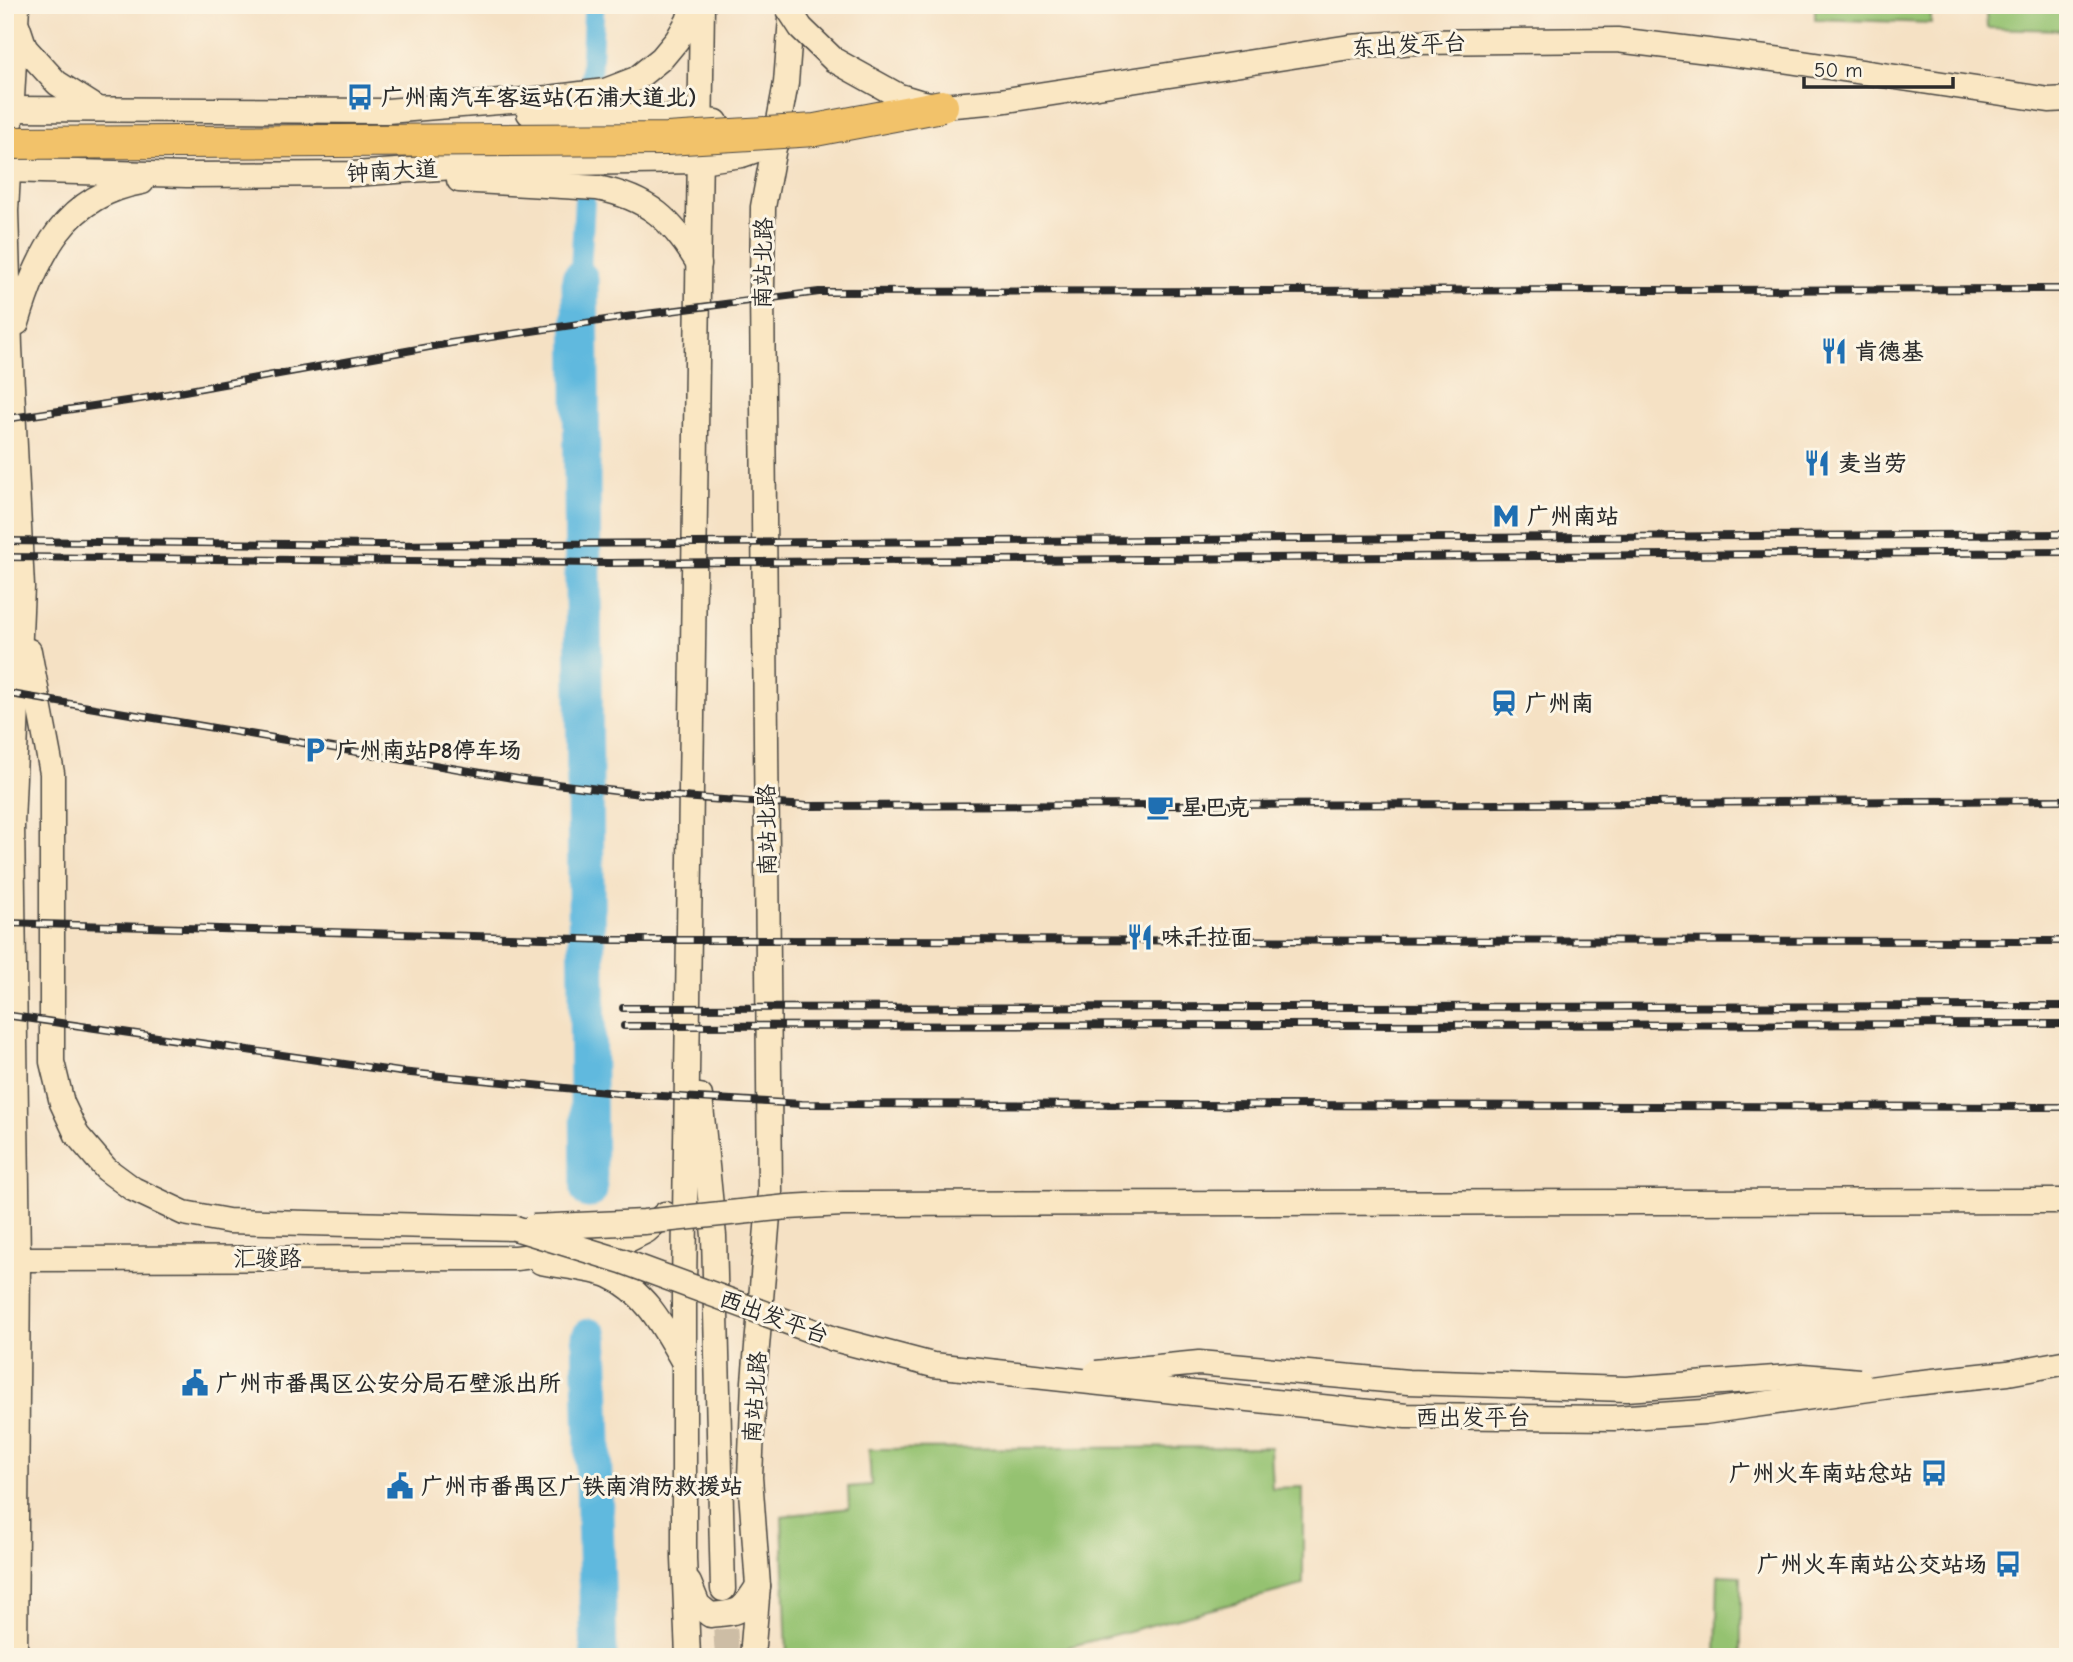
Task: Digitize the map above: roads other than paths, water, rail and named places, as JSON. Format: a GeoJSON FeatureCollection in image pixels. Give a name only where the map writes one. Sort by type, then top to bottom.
{"type":"FeatureCollection","features":[{"type":"Feature","properties":{"kind":"highway"},"geometry":{"type":"LineString","coordinates":[[6,161],[667,139],[815,130],[942,106]]}},
{"type":"Feature","properties":{"kind":"street"},"geometry":{"type":"LineString","coordinates":[[8,109],[498,112],[547,105],[605,91],[636,79],[662,58],[677,40],[688,21],[692,5]]}},
{"type":"Feature","properties":{"kind":"street"},"geometry":{"type":"LineString","coordinates":[[688,1657],[684,1363],[702,5]]}},
{"type":"Feature","properties":{"kind":"street","name":"东出发平台"},"geometry":{"type":"LineString","coordinates":[[786,5],[801,28],[834,60],[899,96],[942,106],[1000,101],[1350,47],[1415,42],[1618,40],[1782,60],[2049,100],[2068,99]]}},
{"type":"Feature","properties":{"kind":"street","name":"南站北路"},"geometry":{"type":"LineString","coordinates":[[752,1657],[758,1586],[750,1477],[754,1382],[770,1192],[763,207],[786,83],[792,5]]}},
{"type":"Feature","properties":{"kind":"street"},"geometry":{"type":"LineString","coordinates":[[17,13],[6,161],[8,344],[22,587],[30,661],[52,773],[52,1062],[62,1103],[77,1135],[106,1170],[133,1189],[184,1213],[228,1221],[514,1228],[645,1222],[843,1204],[2068,1201]]}},
{"type":"Feature","properties":{"kind":"street"},"geometry":{"type":"LineString","coordinates":[[17,13],[25,48],[57,83],[99,110]]}},
{"type":"Feature","properties":{"kind":"street"},"geometry":{"type":"LineString","coordinates":[[387,111],[547,105],[702,120],[733,126],[776,143]]}},
{"type":"Feature","properties":{"kind":"street"},"geometry":{"type":"LineString","coordinates":[[496,164],[498,112]]}},
{"type":"Feature","properties":{"kind":"street","name":"钟南大道"},"geometry":{"type":"LineString","coordinates":[[6,161],[187,175],[354,174],[496,164],[537,174],[622,163],[700,161],[742,155],[776,143]]}},
{"type":"Feature","properties":{"kind":"street"},"geometry":{"type":"LineString","coordinates":[[354,174],[537,174],[618,192],[638,200],[663,217],[683,237],[699,264]]}},
{"type":"Feature","properties":{"kind":"street"},"geometry":{"type":"LineString","coordinates":[[8,344],[27,289],[48,246],[63,223],[96,197],[123,185],[187,175]]}},
{"type":"Feature","properties":{"kind":"street"},"geometry":{"type":"LineString","coordinates":[[15,1657],[11,1562],[18,1259],[12,824],[22,587]]}},
{"type":"Feature","properties":{"kind":"street"},"geometry":{"type":"LineString","coordinates":[[688,977],[714,1236],[723,1589]]}},
{"type":"Feature","properties":{"kind":"street"},"geometry":{"type":"LineString","coordinates":[[516,1258],[606,1247],[646,1231],[662,1219],[673,1205],[679,1190],[686,1147]]}},
{"type":"Feature","properties":{"kind":"street","name":"西出发平台"},"geometry":{"type":"LineString","coordinates":[[514,1228],[622,1261],[834,1339],[933,1365],[1406,1416],[1614,1418],[1704,1412],[2068,1363]]}},
{"type":"Feature","properties":{"kind":"street"},"geometry":{"type":"LineString","coordinates":[[516,1258],[608,1275],[631,1289],[661,1324],[684,1363]]}},
{"type":"Feature","properties":{"kind":"street","name":"汇骏路"},"geometry":{"type":"LineString","coordinates":[[18,1259],[516,1258]]}},
{"type":"Feature","properties":{"kind":"street","name":"西出发平台"},"geometry":{"type":"LineString","coordinates":[[1041,1378],[1199,1363],[1408,1382],[1599,1388],[1803,1376],[1905,1384]]}},
{"type":"Feature","properties":{"kind":"street"},"geometry":{"type":"LineString","coordinates":[[685,1573],[698,1605],[710,1615],[732,1613],[745,1607],[758,1586]]}},
{"type":"Feature","properties":{"kind":"street"},"geometry":{"type":"LineString","coordinates":[[15,1621],[29,1657]]}},
{"type":"Feature","properties":{"kind":"waterway"},"geometry":{"type":"LineString","coordinates":[[589,109],[594,5]]}},
{"type":"Feature","properties":{"kind":"waterway"},"geometry":{"type":"LineString","coordinates":[[580,279],[586,173]]}},
{"type":"Feature","properties":{"kind":"waterway"},"geometry":{"type":"LineString","coordinates":[[580,279],[589,1190]]}},
{"type":"Feature","properties":{"kind":"waterway"},"geometry":{"type":"LineString","coordinates":[[590,1337],[599,1657]]}},
{"type":"Feature","properties":{"kind":"tunnel"},"geometry":{"type":"LineString","coordinates":[[723,1593],[727,1657]]}},
{"type":"Feature","properties":{"kind":"railway"},"geometry":{"type":"LineString","coordinates":[[5,419],[140,399],[451,343],[819,292],[2068,289]]}},
{"type":"Feature","properties":{"kind":"railway"},"geometry":{"type":"LineString","coordinates":[[5,541],[380,545],[2068,534]]}},
{"type":"Feature","properties":{"kind":"railway"},"geometry":{"type":"LineString","coordinates":[[5,557],[609,563],[2068,552]]}},
{"type":"Feature","properties":{"kind":"railway"},"geometry":{"type":"LineString","coordinates":[[5,693],[530,781],[641,794],[807,806],[2068,800]]}},
{"type":"Feature","properties":{"kind":"railway"},"geometry":{"type":"LineString","coordinates":[[5,923],[615,940],[2068,941]]}},
{"type":"Feature","properties":{"kind":"railway"},"geometry":{"type":"LineString","coordinates":[[623,1008],[2068,1006]]}},
{"type":"Feature","properties":{"kind":"railway"},"geometry":{"type":"LineString","coordinates":[[5,1015],[400,1072],[627,1094],[802,1104],[2068,1107]]}},
{"type":"Feature","properties":{"kind":"railway"},"geometry":{"type":"LineString","coordinates":[[624,1026],[2068,1024]]}},
{"type":"Feature","properties":{"kind":"place","name":"广州南汽车客运站(石浦大道北)"},"geometry":{"type":"Point","coordinates":[360,97]}},
{"type":"Feature","properties":{"kind":"place","name":"肯德基"},"geometry":{"type":"Point","coordinates":[1834,351]}},
{"type":"Feature","properties":{"kind":"place","name":"麦当劳"},"geometry":{"type":"Point","coordinates":[1817,463]}},
{"type":"Feature","properties":{"kind":"place","name":"广州南站"},"geometry":{"type":"Point","coordinates":[1506,516]}},
{"type":"Feature","properties":{"kind":"place","name":"广州南"},"geometry":{"type":"Point","coordinates":[1504,703]}},
{"type":"Feature","properties":{"kind":"place","name":"广州南站P8停车场"},"geometry":{"type":"Point","coordinates":[315,750]}},
{"type":"Feature","properties":{"kind":"place","name":"星巴克"},"geometry":{"type":"Point","coordinates":[1160,807]}},
{"type":"Feature","properties":{"kind":"place","name":"味千拉面"},"geometry":{"type":"Point","coordinates":[1140,937]}},
{"type":"Feature","properties":{"kind":"place","name":"广州市番禺区公安分局石壁派出所"},"geometry":{"type":"Point","coordinates":[195,1383]}},
{"type":"Feature","properties":{"kind":"place","name":"广州火车南站总站"},"geometry":{"type":"Point","coordinates":[1934,1473]}},
{"type":"Feature","properties":{"kind":"place","name":"广州市番禺区广铁南消防救援站"},"geometry":{"type":"Point","coordinates":[400,1486]}},
{"type":"Feature","properties":{"kind":"place","name":"广州火车南站公交站场"},"geometry":{"type":"Point","coordinates":[2008,1564]}}]}
